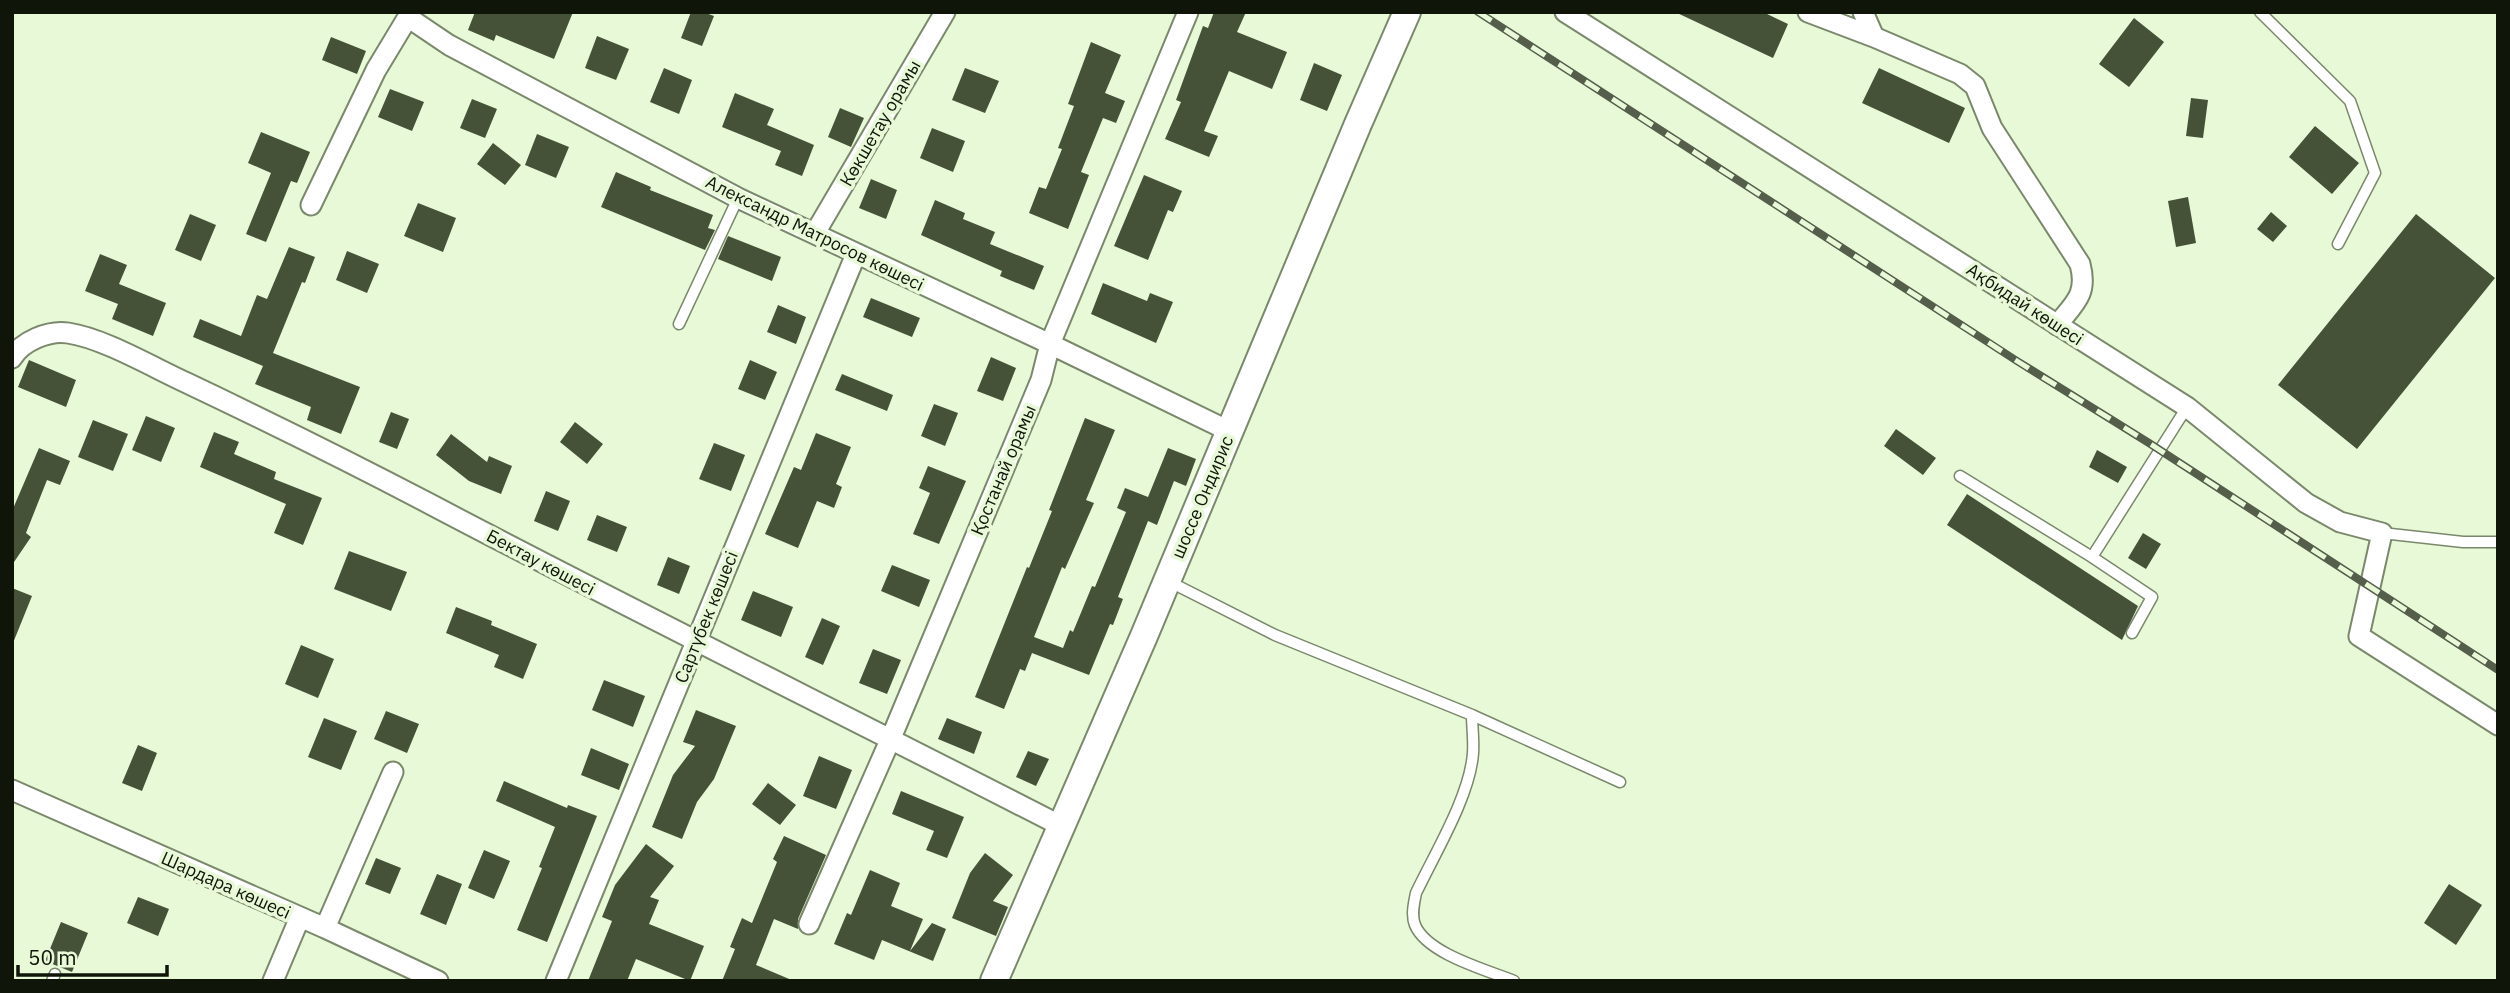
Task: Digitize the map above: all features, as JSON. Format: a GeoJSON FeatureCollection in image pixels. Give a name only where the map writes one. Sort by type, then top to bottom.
{"type":"FeatureCollection","features":[{"type":"Feature","properties":{"kind":"main road","name":"шоссе Ондирис"},"geometry":{"type":"LineString","coordinates":[[994,981],[1407,12]]}},
{"type":"Feature","properties":{"kind":"street","name":"Көкшетау орамы"},"geometry":{"type":"LineString","coordinates":[[815,233],[945,12]]}},
{"type":"Feature","properties":{"kind":"street","name":"Қостанай орамы"},"geometry":{"type":"LineString","coordinates":[[809,924],[891,738],[1041,380],[1050,344],[1188,12]]}},
{"type":"Feature","properties":{"kind":"street","name":"Ақбидай көшесі"},"geometry":{"type":"LineString","coordinates":[[1565,12],[2187,407],[2306,503],[2340,522],[2382,533]]}},
{"type":"Feature","properties":{"kind":"street"},"geometry":{"type":"LineString","coordinates":[[1808,12],[1960,74],[1975,86],[1992,128],[2080,264],[2084,280],[2079,299],[2057,325]]}},
{"type":"Feature","properties":{"kind":"street"},"geometry":{"type":"LineString","coordinates":[[1863,12],[1874,37]]}},
{"type":"Feature","properties":{"kind":"street","name":"Александр Матросов көшесі"},"geometry":{"type":"LineString","coordinates":[[410,15],[449,45],[738,198],[1229,431]]}},
{"type":"Feature","properties":{"kind":"street"},"geometry":{"type":"LineString","coordinates":[[312,205],[376,70],[410,15]]}},
{"type":"Feature","properties":{"kind":"street","name":"Сартүбек көшесі"},"geometry":{"type":"LineString","coordinates":[[555,981],[856,254]]}},
{"type":"Feature","properties":{"kind":"street","name":"Бектау көшесі"},"geometry":{"type":"LineString","coordinates":[[14,355],[41,335],[67,332],[110,346],[345,459],[696,642],[1061,826]]}},
{"type":"Feature","properties":{"kind":"street"},"geometry":{"type":"LineString","coordinates":[[2382,533],[2359,636],[2498,725]]}},
{"type":"Feature","properties":{"kind":"street"},"geometry":{"type":"LineString","coordinates":[[325,928],[393,772]]}},
{"type":"Feature","properties":{"kind":"street","name":"Шардара көшесі"},"geometry":{"type":"LineString","coordinates":[[12,790],[325,928],[438,981]]}},
{"type":"Feature","properties":{"kind":"street"},"geometry":{"type":"LineString","coordinates":[[273,981],[300,917]]}},
{"type":"Feature","properties":{"kind":"lane"},"geometry":{"type":"LineString","coordinates":[[2260,12],[2350,101],[2375,173],[2338,244]]}},
{"type":"Feature","properties":{"kind":"lane"},"geometry":{"type":"LineString","coordinates":[[679,324],[738,198]]}},
{"type":"Feature","properties":{"kind":"lane"},"geometry":{"type":"LineString","coordinates":[[2092,557],[2187,407]]}},
{"type":"Feature","properties":{"kind":"lane"},"geometry":{"type":"LineString","coordinates":[[1960,476],[2152,597],[2132,633]]}},
{"type":"Feature","properties":{"kind":"lane","name":"Ақбидай көшесі"},"geometry":{"type":"LineString","coordinates":[[2382,533],[2463,542],[2498,542]]}},
{"type":"Feature","properties":{"kind":"lane"},"geometry":{"type":"LineString","coordinates":[[1167,580],[1275,635],[1472,715],[1620,782]]}},
{"type":"Feature","properties":{"kind":"lane"},"geometry":{"type":"LineString","coordinates":[[1472,715],[1473,753],[1469,775],[1461,799],[1416,893],[1413,908],[1415,925],[1425,940],[1440,951],[1514,981]]}},
{"type":"Feature","properties":{"kind":"building"},"geometry":{"type":"Polygon","coordinates":[[[475,12],[573,12],[554,59],[496,35],[494,41],[468,30],[475,12]]]}},
{"type":"Feature","properties":{"kind":"building"},"geometry":{"type":"Polygon","coordinates":[[[691,12],[714,16],[702,46],[681,38],[691,12]]]}},
{"type":"Feature","properties":{"kind":"building"},"geometry":{"type":"Polygon","coordinates":[[[1214,12],[1246,12],[1237,32],[1287,52],[1272,89],[1229,71],[1204,131],[1218,136],[1209,157],[1165,139],[1181,102],[1176,100],[1203,26],[1208,28],[1214,12]]]}},
{"type":"Feature","properties":{"kind":"building"},"geometry":{"type":"Polygon","coordinates":[[[1675,12],[1763,12],[1788,24],[1773,58],[1675,12]]]}},
{"type":"Feature","properties":{"kind":"building"},"geometry":{"type":"Polygon","coordinates":[[[2134,18],[2164,42],[2129,87],[2099,64],[2134,18]]]}},
{"type":"Feature","properties":{"kind":"building"},"geometry":{"type":"Polygon","coordinates":[[[597,36],[629,49],[616,80],[585,68],[597,36]]]}},
{"type":"Feature","properties":{"kind":"building"},"geometry":{"type":"Polygon","coordinates":[[[331,37],[366,51],[357,74],[322,60],[331,37]]]}},
{"type":"Feature","properties":{"kind":"building"},"geometry":{"type":"Polygon","coordinates":[[[1091,42],[1121,55],[1105,93],[1125,101],[1116,123],[1103,118],[1081,172],[1089,175],[1068,229],[1029,213],[1039,187],[1046,189],[1062,149],[1058,148],[1074,106],[1068,104],[1091,42]]]}},
{"type":"Feature","properties":{"kind":"building"},"geometry":{"type":"Polygon","coordinates":[[[1314,63],[1342,75],[1327,111],[1300,100],[1314,63]]]}},
{"type":"Feature","properties":{"kind":"building"},"geometry":{"type":"Polygon","coordinates":[[[664,68],[692,80],[679,114],[650,102],[664,68]]]}},
{"type":"Feature","properties":{"kind":"building"},"geometry":{"type":"Polygon","coordinates":[[[965,68],[999,81],[985,113],[952,100],[965,68]]]}},
{"type":"Feature","properties":{"kind":"building"},"geometry":{"type":"Polygon","coordinates":[[[1879,68],[1965,108],[1949,143],[1862,103],[1879,68]]]}},
{"type":"Feature","properties":{"kind":"building"},"geometry":{"type":"Polygon","coordinates":[[[390,89],[424,102],[412,131],[378,117],[390,89]]]}},
{"type":"Feature","properties":{"kind":"building"},"geometry":{"type":"Polygon","coordinates":[[[735,93],[774,109],[767,125],[814,145],[802,176],[775,165],[781,151],[722,127],[735,93]]]}},
{"type":"Feature","properties":{"kind":"building"},"geometry":{"type":"Polygon","coordinates":[[[2191,98],[2208,100],[2203,138],[2186,136],[2191,98]]]}},
{"type":"Feature","properties":{"kind":"building"},"geometry":{"type":"Polygon","coordinates":[[[472,99],[497,109],[485,138],[460,128],[472,99]]]}},
{"type":"Feature","properties":{"kind":"building"},"geometry":{"type":"Polygon","coordinates":[[[840,108],[864,118],[851,147],[828,137],[840,108]]]}},
{"type":"Feature","properties":{"kind":"building"},"geometry":{"type":"Polygon","coordinates":[[[2315,126],[2359,163],[2332,194],[2289,157],[2315,126]]]}},
{"type":"Feature","properties":{"kind":"building"},"geometry":{"type":"Polygon","coordinates":[[[932,128],[965,141],[953,172],[920,158],[932,128]]]}},
{"type":"Feature","properties":{"kind":"building"},"geometry":{"type":"Polygon","coordinates":[[[261,132],[310,152],[297,183],[291,181],[266,242],[246,234],[271,173],[248,163],[261,132]]]}},
{"type":"Feature","properties":{"kind":"building"},"geometry":{"type":"Polygon","coordinates":[[[537,134],[569,147],[556,178],[525,165],[537,134]]]}},
{"type":"Feature","properties":{"kind":"building"},"geometry":{"type":"Polygon","coordinates":[[[493,143],[521,165],[505,185],[477,164],[493,143]]]}},
{"type":"Feature","properties":{"kind":"building"},"geometry":{"type":"Polygon","coordinates":[[[616,172],[651,187],[650,190],[713,215],[708,228],[715,230],[705,250],[601,207],[616,172]]]}},
{"type":"Feature","properties":{"kind":"building"},"geometry":{"type":"Polygon","coordinates":[[[1144,175],[1182,191],[1173,212],[1168,210],[1148,260],[1114,246],[1144,175]]]}},
{"type":"Feature","properties":{"kind":"building"},"geometry":{"type":"Polygon","coordinates":[[[871,179],[897,190],[886,219],[859,208],[871,179]]]}},
{"type":"Feature","properties":{"kind":"building"},"geometry":{"type":"Polygon","coordinates":[[[2188,197],[2196,243],[2176,247],[2168,201],[2188,197]]]}},
{"type":"Feature","properties":{"kind":"building"},"geometry":{"type":"Polygon","coordinates":[[[935,200],[965,213],[963,219],[995,232],[990,244],[1044,266],[1034,290],[1000,276],[1002,271],[921,235],[935,200]]]}},
{"type":"Feature","properties":{"kind":"building"},"geometry":{"type":"Polygon","coordinates":[[[418,203],[456,218],[443,252],[404,236],[418,203]]]}},
{"type":"Feature","properties":{"kind":"building"},"geometry":{"type":"Polygon","coordinates":[[[2271,212],[2287,226],[2273,242],[2257,229],[2271,212]]]}},
{"type":"Feature","properties":{"kind":"building"},"geometry":{"type":"Polygon","coordinates":[[[190,214],[216,225],[201,261],[175,250],[190,214]]]}},
{"type":"Feature","properties":{"kind":"building"},"geometry":{"type":"Polygon","coordinates":[[[2416,214],[2495,278],[2357,449],[2278,385],[2416,214]]]}},
{"type":"Feature","properties":{"kind":"building"},"geometry":{"type":"Polygon","coordinates":[[[728,236],[781,257],[772,281],[718,259],[728,236]]]}},
{"type":"Feature","properties":{"kind":"building"},"geometry":{"type":"Polygon","coordinates":[[[289,247],[315,257],[273,353],[360,387],[341,434],[307,420],[311,407],[255,384],[263,366],[193,337],[200,319],[241,336],[257,295],[267,299],[289,247]]]}},
{"type":"Feature","properties":{"kind":"building"},"geometry":{"type":"Polygon","coordinates":[[[347,251],[379,264],[367,293],[336,280],[347,251]]]}},
{"type":"Feature","properties":{"kind":"building"},"geometry":{"type":"Polygon","coordinates":[[[100,254],[127,265],[119,284],[166,303],[153,336],[112,319],[118,304],[85,291],[100,254]]]}},
{"type":"Feature","properties":{"kind":"building"},"geometry":{"type":"Polygon","coordinates":[[[1103,283],[1147,301],[1150,293],[1173,302],[1156,343],[1091,314],[1103,283]]]}},
{"type":"Feature","properties":{"kind":"building"},"geometry":{"type":"Polygon","coordinates":[[[871,298],[920,318],[912,337],[863,317],[871,298]]]}},
{"type":"Feature","properties":{"kind":"building"},"geometry":{"type":"Polygon","coordinates":[[[778,305],[806,317],[796,344],[767,332],[778,305]]]}},
{"type":"Feature","properties":{"kind":"building"},"geometry":{"type":"Polygon","coordinates":[[[991,357],[1016,368],[1003,401],[977,391],[991,357]]]}},
{"type":"Feature","properties":{"kind":"building"},"geometry":{"type":"Polygon","coordinates":[[[29,360],[76,380],[66,407],[18,387],[29,360]]]}},
{"type":"Feature","properties":{"kind":"building"},"geometry":{"type":"Polygon","coordinates":[[[750,360],[777,372],[765,400],[738,389],[750,360]]]}},
{"type":"Feature","properties":{"kind":"building"},"geometry":{"type":"Polygon","coordinates":[[[842,374],[893,395],[887,411],[835,390],[842,374]]]}},
{"type":"Feature","properties":{"kind":"building"},"geometry":{"type":"Polygon","coordinates":[[[934,404],[958,413],[945,446],[921,436],[934,404]]]}},
{"type":"Feature","properties":{"kind":"building"},"geometry":{"type":"Polygon","coordinates":[[[391,412],[409,419],[397,449],[379,442],[391,412]]]}},
{"type":"Feature","properties":{"kind":"building"},"geometry":{"type":"Polygon","coordinates":[[[146,416],[175,428],[161,462],[132,450],[146,416]]]}},
{"type":"Feature","properties":{"kind":"building"},"geometry":{"type":"Polygon","coordinates":[[[1085,418],[1115,430],[1086,500],[1094,503],[1065,569],[1062,567],[1034,637],[1063,648],[1070,630],[1073,632],[1092,586],[1095,587],[1126,512],[1117,508],[1125,488],[1148,497],[1168,448],[1196,459],[1186,486],[1174,481],[1157,525],[1148,521],[1118,597],[1123,599],[1089,675],[1032,653],[1025,671],[1020,669],[1004,709],[975,697],[1052,511],[1049,510],[1085,418]]]}},
{"type":"Feature","properties":{"kind":"building"},"geometry":{"type":"Polygon","coordinates":[[[93,420],[128,434],[113,471],[78,457],[93,420]]]}},
{"type":"Feature","properties":{"kind":"building"},"geometry":{"type":"Polygon","coordinates":[[[575,422],[603,444],[587,464],[560,442],[575,422]]]}},
{"type":"Feature","properties":{"kind":"building"},"geometry":{"type":"Polygon","coordinates":[[[1896,429],[1936,458],[1923,475],[1884,446],[1896,429]]]}},
{"type":"Feature","properties":{"kind":"building"},"geometry":{"type":"Polygon","coordinates":[[[214,432],[239,442],[234,454],[276,472],[274,479],[322,498],[303,545],[274,533],[286,504],[200,467],[214,432]]]}},
{"type":"Feature","properties":{"kind":"building"},"geometry":{"type":"Polygon","coordinates":[[[816,433],[851,447],[836,484],[842,487],[834,508],[817,501],[798,548],[765,534],[794,467],[801,470],[816,433]]]}},
{"type":"Feature","properties":{"kind":"building"},"geometry":{"type":"Polygon","coordinates":[[[451,434],[487,462],[489,456],[512,466],[501,494],[469,481],[436,455],[451,434]]]}},
{"type":"Feature","properties":{"kind":"building"},"geometry":{"type":"Polygon","coordinates":[[[714,443],[745,455],[731,491],[699,479],[714,443]]]}},
{"type":"Feature","properties":{"kind":"building"},"geometry":{"type":"Polygon","coordinates":[[[39,448],[70,461],[60,485],[47,480],[26,533],[31,537],[12,565],[12,511],[39,448]]]}},
{"type":"Feature","properties":{"kind":"building"},"geometry":{"type":"Polygon","coordinates":[[[2097,450],[2127,467],[2118,483],[2089,467],[2097,450]]]}},
{"type":"Feature","properties":{"kind":"building"},"geometry":{"type":"Polygon","coordinates":[[[928,466],[966,481],[939,544],[913,534],[930,493],[919,488],[928,466]]]}},
{"type":"Feature","properties":{"kind":"building"},"geometry":{"type":"Polygon","coordinates":[[[546,491],[570,501],[558,531],[534,521],[546,491]]]}},
{"type":"Feature","properties":{"kind":"building"},"geometry":{"type":"Polygon","coordinates":[[[1967,494],[2138,606],[2122,640],[1947,525],[1967,494]]]}},
{"type":"Feature","properties":{"kind":"building"},"geometry":{"type":"Polygon","coordinates":[[[597,515],[627,527],[617,552],[587,540],[597,515]]]}},
{"type":"Feature","properties":{"kind":"building"},"geometry":{"type":"Polygon","coordinates":[[[2143,533],[2161,544],[2146,569],[2128,558],[2143,533]]]}},
{"type":"Feature","properties":{"kind":"building"},"geometry":{"type":"Polygon","coordinates":[[[349,551],[407,572],[391,611],[334,589],[349,551]]]}},
{"type":"Feature","properties":{"kind":"building"},"geometry":{"type":"Polygon","coordinates":[[[668,557],[690,566],[679,594],[657,585],[668,557]]]}},
{"type":"Feature","properties":{"kind":"building"},"geometry":{"type":"Polygon","coordinates":[[[892,565],[930,580],[919,607],[881,591],[892,565]]]}},
{"type":"Feature","properties":{"kind":"building"},"geometry":{"type":"Polygon","coordinates":[[[12,588],[32,596],[13,643],[12,643],[12,588]]]}},
{"type":"Feature","properties":{"kind":"building"},"geometry":{"type":"Polygon","coordinates":[[[753,591],[793,607],[781,637],[741,620],[753,591]]]}},
{"type":"Feature","properties":{"kind":"building"},"geometry":{"type":"Polygon","coordinates":[[[456,607],[492,621],[491,625],[537,644],[523,679],[494,667],[499,655],[446,633],[456,607]]]}},
{"type":"Feature","properties":{"kind":"building"},"geometry":{"type":"Polygon","coordinates":[[[822,618],[840,626],[823,665],[805,657],[822,618]]]}},
{"type":"Feature","properties":{"kind":"building"},"geometry":{"type":"Polygon","coordinates":[[[301,645],[334,659],[318,698],[285,684],[301,645]]]}},
{"type":"Feature","properties":{"kind":"building"},"geometry":{"type":"Polygon","coordinates":[[[873,649],[901,660],[887,694],[859,683],[873,649]]]}},
{"type":"Feature","properties":{"kind":"building"},"geometry":{"type":"Polygon","coordinates":[[[604,680],[645,696],[633,727],[592,710],[604,680]]]}},
{"type":"Feature","properties":{"kind":"building"},"geometry":{"type":"Polygon","coordinates":[[[696,710],[736,726],[714,779],[697,802],[682,839],[652,827],[673,775],[695,746],[683,742],[696,710]]]}},
{"type":"Feature","properties":{"kind":"building"},"geometry":{"type":"Polygon","coordinates":[[[386,711],[419,724],[407,753],[374,739],[386,711]]]}},
{"type":"Feature","properties":{"kind":"building"},"geometry":{"type":"Polygon","coordinates":[[[324,718],[357,731],[341,770],[308,757],[324,718]]]}},
{"type":"Feature","properties":{"kind":"building"},"geometry":{"type":"Polygon","coordinates":[[[947,718],[982,732],[974,754],[938,739],[947,718]]]}},
{"type":"Feature","properties":{"kind":"building"},"geometry":{"type":"Polygon","coordinates":[[[138,745],[157,753],[142,791],[122,783],[138,745]]]}},
{"type":"Feature","properties":{"kind":"building"},"geometry":{"type":"Polygon","coordinates":[[[591,748],[629,764],[619,790],[581,775],[591,748]]]}},
{"type":"Feature","properties":{"kind":"building"},"geometry":{"type":"Polygon","coordinates":[[[1028,751],[1049,759],[1036,786],[1016,777],[1028,751]]]}},
{"type":"Feature","properties":{"kind":"building"},"geometry":{"type":"Polygon","coordinates":[[[819,756],[852,770],[836,809],[803,796],[819,756]]]}},
{"type":"Feature","properties":{"kind":"building"},"geometry":{"type":"Polygon","coordinates":[[[504,781],[567,808],[568,805],[597,816],[547,942],[517,930],[555,827],[496,801],[504,781]]]}},
{"type":"Feature","properties":{"kind":"building"},"geometry":{"type":"Polygon","coordinates":[[[768,783],[796,805],[780,825],[752,804],[768,783]]]}},
{"type":"Feature","properties":{"kind":"building"},"geometry":{"type":"Polygon","coordinates":[[[901,791],[964,817],[947,858],[926,850],[934,831],[892,814],[901,791]]]}},
{"type":"Feature","properties":{"kind":"building"},"geometry":{"type":"Polygon","coordinates":[[[784,836],[826,855],[798,919],[798,929],[774,919],[756,965],[794,981],[722,981],[735,949],[730,947],[742,918],[752,923],[777,862],[773,859],[784,836]]]}},
{"type":"Feature","properties":{"kind":"building"},"geometry":{"type":"Polygon","coordinates":[[[646,844],[674,866],[650,897],[659,900],[649,924],[704,946],[690,981],[636,959],[627,981],[588,981],[612,921],[602,917],[615,885],[646,844]]]}},
{"type":"Feature","properties":{"kind":"building"},"geometry":{"type":"Polygon","coordinates":[[[484,850],[510,861],[494,899],[468,888],[484,850]]]}},
{"type":"Feature","properties":{"kind":"building"},"geometry":{"type":"Polygon","coordinates":[[[985,853],[1013,875],[993,901],[1008,907],[996,936],[952,918],[970,873],[985,853]]]}},
{"type":"Feature","properties":{"kind":"building"},"geometry":{"type":"Polygon","coordinates":[[[376,858],[401,868],[390,894],[365,884],[376,858]]]}},
{"type":"Feature","properties":{"kind":"building"},"geometry":{"type":"Polygon","coordinates":[[[870,870],[900,883],[891,906],[923,919],[910,951],[932,923],[946,929],[933,961],[882,940],[874,960],[834,944],[847,913],[851,915],[870,870]]]}},
{"type":"Feature","properties":{"kind":"building"},"geometry":{"type":"Polygon","coordinates":[[[437,874],[462,884],[446,925],[420,914],[437,874]]]}},
{"type":"Feature","properties":{"kind":"building"},"geometry":{"type":"Polygon","coordinates":[[[2449,884],[2482,905],[2456,945],[2424,923],[2449,884]]]}},
{"type":"Feature","properties":{"kind":"building"},"geometry":{"type":"Polygon","coordinates":[[[138,897],[169,909],[158,936],[127,923],[138,897]]]}},
{"type":"Feature","properties":{"kind":"building"},"geometry":{"type":"Polygon","coordinates":[[[61,922],[88,933],[72,972],[45,961],[61,922]]]}},
{"type":"Feature","properties":{"kind":"railway"},"geometry":{"type":"LineString","coordinates":[[1478,12],[2498,670]]}}]}
